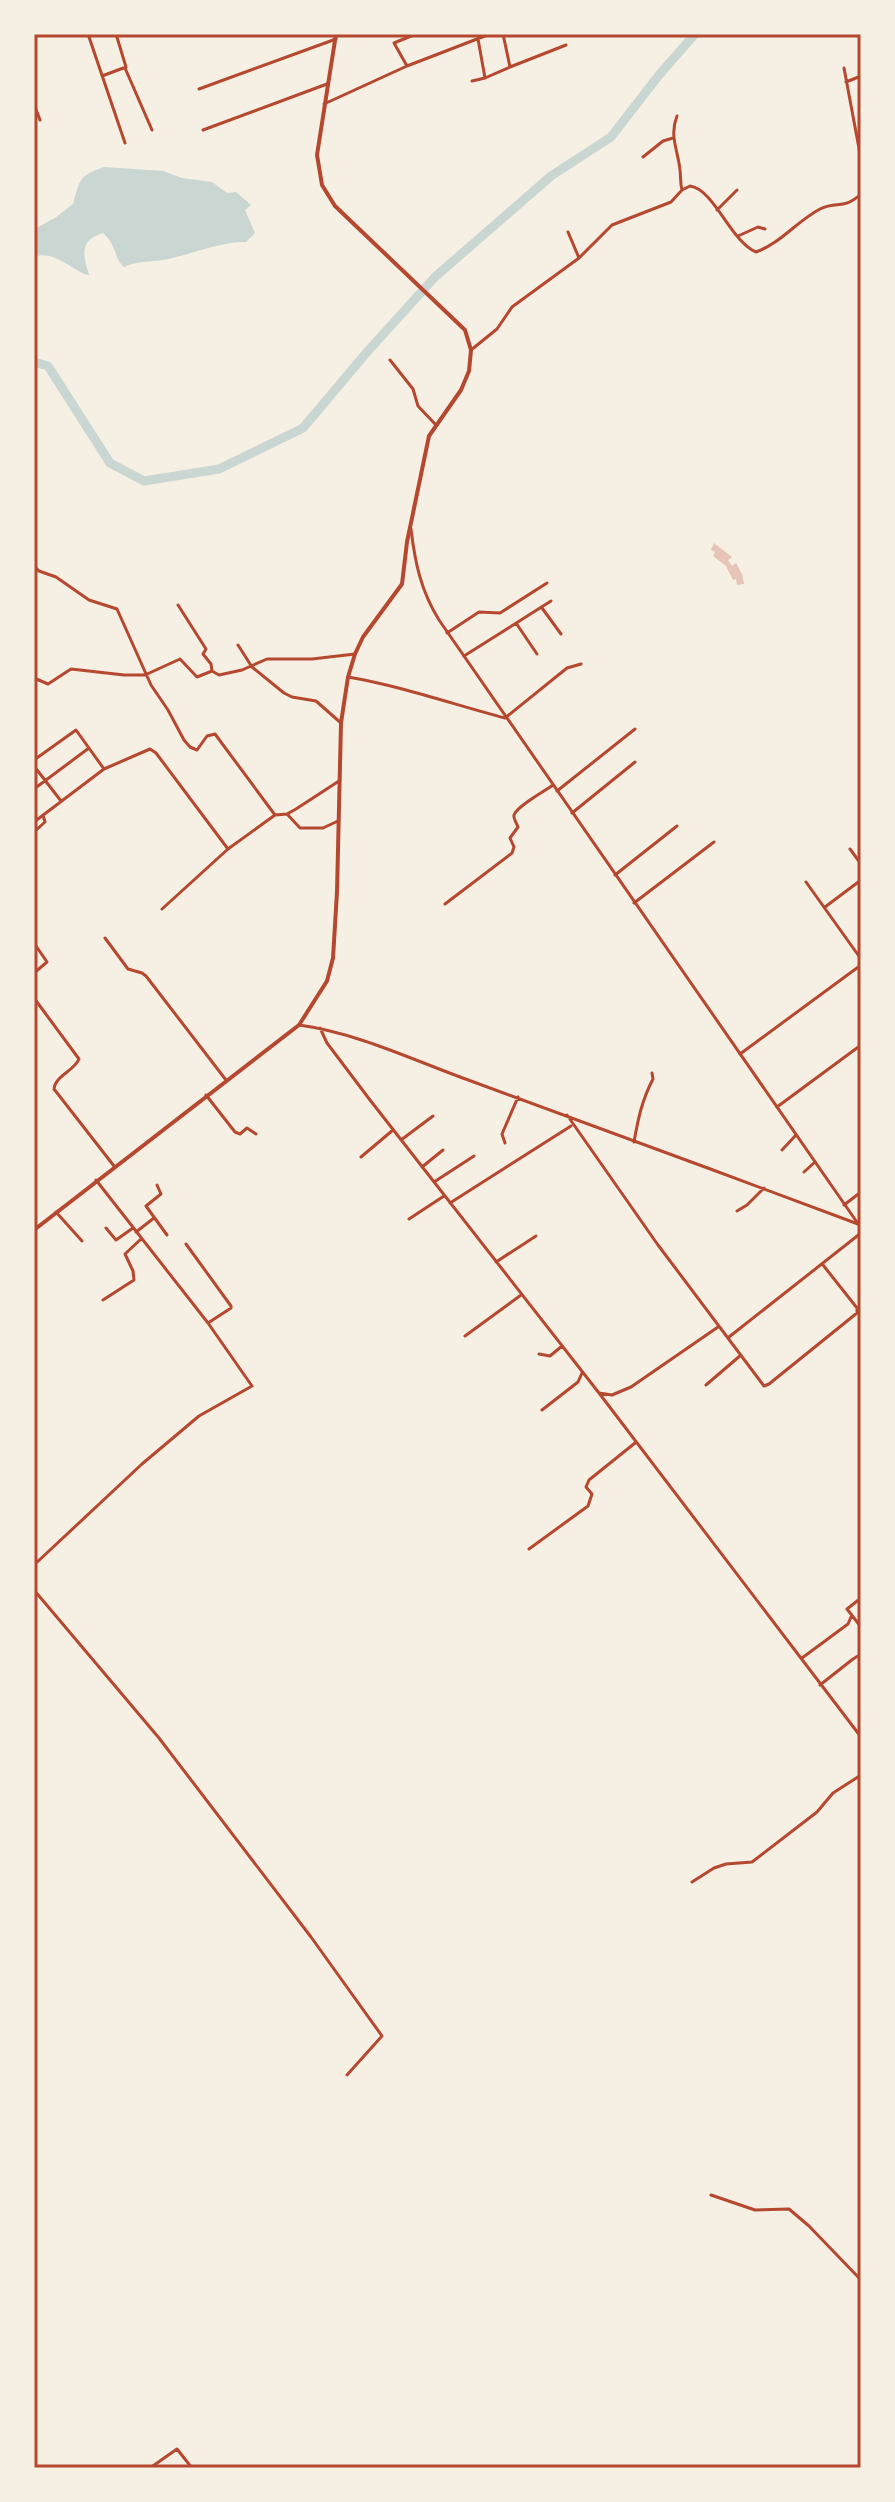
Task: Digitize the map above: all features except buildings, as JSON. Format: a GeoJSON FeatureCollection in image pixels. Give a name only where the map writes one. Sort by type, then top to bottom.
{"type":"FeatureCollection","features":[{"type":"Feature","properties":{"kind":"main road"},"geometry":{"type":"LineString","coordinates":[[34,1230],[299,1025],[327,981],[333,958],[341,723],[348,677],[355,654],[370,626],[402,584],[427,442],[435,424],[464,385],[471,350],[465,330],[405,275],[327,195],[317,162],[336,36]]}},
{"type":"Feature","properties":{"kind":"street"},"geometry":{"type":"LineString","coordinates":[[88,34],[125,143]]}},
{"type":"Feature","properties":{"kind":"street"},"geometry":{"type":"LineString","coordinates":[[116,34],[126,62],[125,68],[152,130]]}},
{"type":"Feature","properties":{"kind":"street"},"geometry":{"type":"LineString","coordinates":[[407,66],[394,43],[416,34]]}},
{"type":"Feature","properties":{"kind":"street"},"geometry":{"type":"LineString","coordinates":[[324,104],[407,66],[490,34]]}},
{"type":"Feature","properties":{"kind":"street"},"geometry":{"type":"LineString","coordinates":[[503,34],[510,67]]}},
{"type":"Feature","properties":{"kind":"street"},"geometry":{"type":"LineString","coordinates":[[199,89],[336,36]]}},
{"type":"Feature","properties":{"kind":"street"},"geometry":{"type":"LineString","coordinates":[[478,39],[485,78]]}},
{"type":"Feature","properties":{"kind":"street"},"geometry":{"type":"LineString","coordinates":[[472,81],[566,45]]}},
{"type":"Feature","properties":{"kind":"street"},"geometry":{"type":"LineString","coordinates":[[102,76],[125,68]]}},
{"type":"Feature","properties":{"kind":"street"},"geometry":{"type":"LineString","coordinates":[[844,68],[861,159]]}},
{"type":"Feature","properties":{"kind":"street"},"geometry":{"type":"LineString","coordinates":[[846,82],[861,76]]}},
{"type":"Feature","properties":{"kind":"street"},"geometry":{"type":"LineString","coordinates":[[203,130],[327,84]]}},
{"type":"Feature","properties":{"kind":"street"},"geometry":{"type":"LineString","coordinates":[[34,104],[40,120]]}},
{"type":"Feature","properties":{"kind":"street"},"geometry":{"type":"LineString","coordinates":[[677,116],[673,138],[681,170],[682,190]]}},
{"type":"Feature","properties":{"kind":"street"},"geometry":{"type":"LineString","coordinates":[[643,157],[663,141],[673,138]]}},
{"type":"Feature","properties":{"kind":"street"},"geometry":{"type":"LineString","coordinates":[[471,350],[497,329],[512,307],[579,258],[614,223],[671,202],[690,186],[699,188],[745,246],[756,252],[773,244],[825,206],[848,204],[861,194]]}},
{"type":"Feature","properties":{"kind":"street"},"geometry":{"type":"LineString","coordinates":[[717,210],[737,190]]}},
{"type":"Feature","properties":{"kind":"street"},"geometry":{"type":"LineString","coordinates":[[738,236],[758,227],[765,229]]}},
{"type":"Feature","properties":{"kind":"street"},"geometry":{"type":"LineString","coordinates":[[568,232],[579,258]]}},
{"type":"Feature","properties":{"kind":"street"},"geometry":{"type":"LineString","coordinates":[[390,360],[413,389],[418,406],[435,424]]}},
{"type":"Feature","properties":{"kind":"street"},"geometry":{"type":"LineString","coordinates":[[411,529],[415,564],[423,592],[447,633],[860,1229]]}},
{"type":"Feature","properties":{"kind":"street"},"geometry":{"type":"LineString","coordinates":[[34,566],[89,600],[117,609],[145,675],[190,747],[197,750],[207,736],[215,734],[275,815]]}},
{"type":"Feature","properties":{"kind":"street"},"geometry":{"type":"LineString","coordinates":[[447,633],[479,612],[500,613],[547,583]]}},
{"type":"Feature","properties":{"kind":"street"},"geometry":{"type":"LineString","coordinates":[[464,656],[551,601]]}},
{"type":"Feature","properties":{"kind":"street"},"geometry":{"type":"LineString","coordinates":[[178,605],[206,649],[203,654],[212,671]]}},
{"type":"Feature","properties":{"kind":"street"},"geometry":{"type":"LineString","coordinates":[[542,608],[561,634]]}},
{"type":"Feature","properties":{"kind":"street"},"geometry":{"type":"LineString","coordinates":[[516,623],[537,654]]}},
{"type":"Feature","properties":{"kind":"street"},"geometry":{"type":"LineString","coordinates":[[238,645],[252,667],[284,693],[316,701],[341,723]]}},
{"type":"Feature","properties":{"kind":"street"},"geometry":{"type":"LineString","coordinates":[[212,671],[219,675],[252,667],[267,659],[312,659],[355,654]]}},
{"type":"Feature","properties":{"kind":"street"},"geometry":{"type":"LineString","coordinates":[[34,678],[48,684],[71,669],[145,675],[180,659],[197,677],[212,671]]}},
{"type":"Feature","properties":{"kind":"street"},"geometry":{"type":"LineString","coordinates":[[505,718],[567,668],[581,664]]}},
{"type":"Feature","properties":{"kind":"street"},"geometry":{"type":"LineString","coordinates":[[348,677],[395,686],[505,718]]}},
{"type":"Feature","properties":{"kind":"street"},"geometry":{"type":"LineString","coordinates":[[557,791],[635,729]]}},
{"type":"Feature","properties":{"kind":"street"},"geometry":{"type":"LineString","coordinates":[[61,801],[34,763],[76,730],[104,769]]}},
{"type":"Feature","properties":{"kind":"street"},"geometry":{"type":"LineString","coordinates":[[34,789],[89,748]]}},
{"type":"Feature","properties":{"kind":"street"},"geometry":{"type":"LineString","coordinates":[[34,822],[104,769],[152,750],[228,849]]}},
{"type":"Feature","properties":{"kind":"street"},"geometry":{"type":"LineString","coordinates":[[572,813],[635,762]]}},
{"type":"Feature","properties":{"kind":"street"},"geometry":{"type":"LineString","coordinates":[[162,909],[228,849],[275,815],[287,814],[339,781]]}},
{"type":"Feature","properties":{"kind":"street"},"geometry":{"type":"LineString","coordinates":[[445,904],[512,853],[514,847],[510,838],[518,827],[515,814],[553,785]]}},
{"type":"Feature","properties":{"kind":"street"},"geometry":{"type":"LineString","coordinates":[[287,814],[300,828],[323,828],[338,821]]}},
{"type":"Feature","properties":{"kind":"street"},"geometry":{"type":"LineString","coordinates":[[34,832],[45,822],[43,815]]}},
{"type":"Feature","properties":{"kind":"street"},"geometry":{"type":"LineString","coordinates":[[615,875],[677,826]]}},
{"type":"Feature","properties":{"kind":"street"},"geometry":{"type":"LineString","coordinates":[[634,903],[714,842]]}},
{"type":"Feature","properties":{"kind":"street"},"geometry":{"type":"LineString","coordinates":[[850,849],[861,864]]}},
{"type":"Feature","properties":{"kind":"street"},"geometry":{"type":"LineString","coordinates":[[825,907],[861,880]]}},
{"type":"Feature","properties":{"kind":"street"},"geometry":{"type":"LineString","coordinates":[[806,882],[861,959]]}},
{"type":"Feature","properties":{"kind":"street"},"geometry":{"type":"LineString","coordinates":[[105,938],[128,969],[146,976],[226,1080]]}},
{"type":"Feature","properties":{"kind":"street"},"geometry":{"type":"LineString","coordinates":[[34,943],[47,962],[34,973]]}},
{"type":"Feature","properties":{"kind":"street"},"geometry":{"type":"LineString","coordinates":[[740,1054],[861,965]]}},
{"type":"Feature","properties":{"kind":"street"},"geometry":{"type":"LineString","coordinates":[[34,998],[79,1059],[56,1081],[54,1089],[114,1166]]}},
{"type":"Feature","properties":{"kind":"street"},"geometry":{"type":"LineString","coordinates":[[299,1025],[320,1028],[518,1097],[764,1188],[860,1229]]}},
{"type":"Feature","properties":{"kind":"street"},"geometry":{"type":"LineString","coordinates":[[320,1028],[327,1043],[393,1130],[599,1393],[861,1737]]}},
{"type":"Feature","properties":{"kind":"street"},"geometry":{"type":"LineString","coordinates":[[777,1107],[861,1045]]}},
{"type":"Feature","properties":{"kind":"street"},"geometry":{"type":"LineString","coordinates":[[634,1142],[639,1113],[653,1079],[652,1073]]}},
{"type":"Feature","properties":{"kind":"street"},"geometry":{"type":"LineString","coordinates":[[206,1095],[235,1132],[240,1134],[247,1128],[256,1134]]}},
{"type":"Feature","properties":{"kind":"street"},"geometry":{"type":"LineString","coordinates":[[505,1143],[502,1134],[518,1097]]}},
{"type":"Feature","properties":{"kind":"street"},"geometry":{"type":"LineString","coordinates":[[567,1115],[764,1386],[857,1313],[857,1308],[823,1265]]}},
{"type":"Feature","properties":{"kind":"street"},"geometry":{"type":"LineString","coordinates":[[401,1140],[433,1116]]}},
{"type":"Feature","properties":{"kind":"street"},"geometry":{"type":"LineString","coordinates":[[450,1203],[572,1125]]}},
{"type":"Feature","properties":{"kind":"street"},"geometry":{"type":"LineString","coordinates":[[361,1157],[393,1130]]}},
{"type":"Feature","properties":{"kind":"street"},"geometry":{"type":"LineString","coordinates":[[782,1150],[796,1135]]}},
{"type":"Feature","properties":{"kind":"street"},"geometry":{"type":"LineString","coordinates":[[422,1167],[443,1150]]}},
{"type":"Feature","properties":{"kind":"street"},"geometry":{"type":"LineString","coordinates":[[434,1182],[474,1156]]}},
{"type":"Feature","properties":{"kind":"street"},"geometry":{"type":"LineString","coordinates":[[804,1172],[815,1162]]}},
{"type":"Feature","properties":{"kind":"street"},"geometry":{"type":"LineString","coordinates":[[34,1565],[142,1464],[199,1416],[252,1386],[208,1323],[96,1180]]}},
{"type":"Feature","properties":{"kind":"street"},"geometry":{"type":"LineString","coordinates":[[157,1185],[161,1194],[146,1206],[167,1235]]}},
{"type":"Feature","properties":{"kind":"street"},"geometry":{"type":"LineString","coordinates":[[737,1211],[764,1188]]}},
{"type":"Feature","properties":{"kind":"street"},"geometry":{"type":"LineString","coordinates":[[844,1205],[861,1192]]}},
{"type":"Feature","properties":{"kind":"street"},"geometry":{"type":"LineString","coordinates":[[409,1219],[444,1196]]}},
{"type":"Feature","properties":{"kind":"street"},"geometry":{"type":"LineString","coordinates":[[56,1212],[82,1241]]}},
{"type":"Feature","properties":{"kind":"street"},"geometry":{"type":"LineString","coordinates":[[106,1228],[116,1240],[154,1218]]}},
{"type":"Feature","properties":{"kind":"street"},"geometry":{"type":"LineString","coordinates":[[729,1337],[823,1265],[860,1229]]}},
{"type":"Feature","properties":{"kind":"street"},"geometry":{"type":"LineString","coordinates":[[496,1262],[536,1236]]}},
{"type":"Feature","properties":{"kind":"street"},"geometry":{"type":"LineString","coordinates":[[103,1300],[134,1280],[125,1254],[141,1239]]}},
{"type":"Feature","properties":{"kind":"street"},"geometry":{"type":"LineString","coordinates":[[186,1244],[231,1307],[208,1323]]}},
{"type":"Feature","properties":{"kind":"street"},"geometry":{"type":"LineString","coordinates":[[465,1336],[521,1295]]}},
{"type":"Feature","properties":{"kind":"street"},"geometry":{"type":"LineString","coordinates":[[599,1393],[612,1395],[631,1387],[719,1327]]}},
{"type":"Feature","properties":{"kind":"street"},"geometry":{"type":"LineString","coordinates":[[539,1354],[550,1356],[562,1346]]}},
{"type":"Feature","properties":{"kind":"street"},"geometry":{"type":"LineString","coordinates":[[706,1385],[741,1355]]}},
{"type":"Feature","properties":{"kind":"street"},"geometry":{"type":"LineString","coordinates":[[542,1410],[578,1382],[582,1373]]}},
{"type":"Feature","properties":{"kind":"street"},"geometry":{"type":"LineString","coordinates":[[529,1549],[588,1506],[592,1494],[586,1487],[589,1480],[635,1443]]}},
{"type":"Feature","properties":{"kind":"street"},"geometry":{"type":"LineString","coordinates":[[34,1590],[159,1738],[311,1937],[382,2036],[347,2075]]}},
{"type":"Feature","properties":{"kind":"street"},"geometry":{"type":"LineString","coordinates":[[861,1598],[847,1609],[861,1627]]}},
{"type":"Feature","properties":{"kind":"street"},"geometry":{"type":"LineString","coordinates":[[802,1658],[848,1624],[851,1617]]}},
{"type":"Feature","properties":{"kind":"street"},"geometry":{"type":"LineString","coordinates":[[820,1685],[853,1659],[861,1657]]}},
{"type":"Feature","properties":{"kind":"street"},"geometry":{"type":"LineString","coordinates":[[692,1882],[726,1864],[752,1862],[817,1812],[833,1793],[861,1775]]}},
{"type":"Feature","properties":{"kind":"street"},"geometry":{"type":"LineString","coordinates":[[711,2195],[755,2210],[789,2209],[861,2280]]}},
{"type":"Feature","properties":{"kind":"street"},"geometry":{"type":"LineString","coordinates":[[150,2468],[177,2449],[192,2468]]}},
{"type":"Feature","properties":{"kind":"shaded area"},"geometry":{"type":"Polygon","coordinates":[[[104,167],[163,171],[182,178],[212,182],[227,193],[236,192],[251,205],[245,210],[255,233],[246,242],[124,267],[103,233],[86,244],[85,261],[89,275],[54,257],[34,257],[34,229],[73,204],[81,180],[104,167]]]}},
{"type":"Feature","properties":{"kind":"waterway"},"geometry":{"type":"LineString","coordinates":[[34,362],[48,366],[110,463],[144,481],[219,469],[303,428],[435,277],[551,176],[611,137],[695,34]]}}]}
